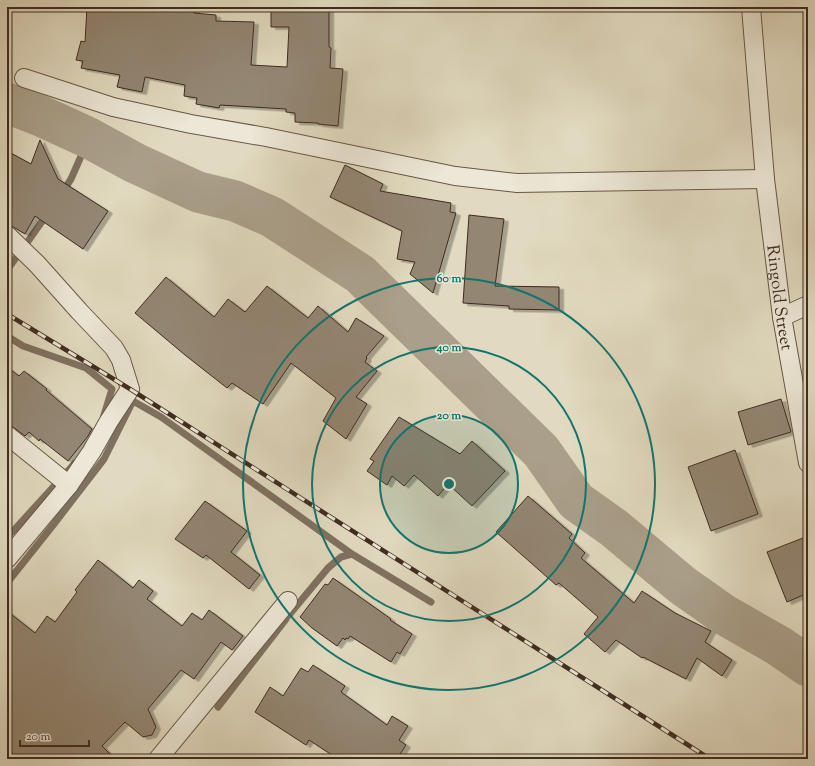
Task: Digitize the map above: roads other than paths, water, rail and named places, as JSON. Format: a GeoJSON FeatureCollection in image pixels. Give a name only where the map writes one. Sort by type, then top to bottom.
{"type":"FeatureCollection","features":[{"type":"Feature","properties":{"kind":"street","name":"Ringold Street"},"geometry":{"type":"LineString","coordinates":[[751,7],[765,179],[782,317],[808,460]]}},
{"type":"Feature","properties":{"kind":"street"},"geometry":{"type":"LineString","coordinates":[[24,78],[114,107],[191,124],[266,137],[455,176],[518,183],[765,179]]}},
{"type":"Feature","properties":{"kind":"street"},"geometry":{"type":"LineString","coordinates":[[7,235],[37,264],[114,348],[121,360],[130,389],[69,485],[7,559]]}},
{"type":"Feature","properties":{"kind":"street"},"geometry":{"type":"LineString","coordinates":[[782,317],[808,305]]}},
{"type":"Feature","properties":{"kind":"street"},"geometry":{"type":"LineString","coordinates":[[7,435],[69,485]]}},
{"type":"Feature","properties":{"kind":"street"},"geometry":{"type":"LineString","coordinates":[[158,759],[288,601]]}},
{"type":"Feature","properties":{"kind":"waterway"},"geometry":{"type":"LineString","coordinates":[[7,103],[41,116],[89,138],[135,163],[198,192],[235,201],[272,217],[360,274],[541,451],[576,501],[614,528],[682,585],[723,614],[779,646],[808,666]]}},
{"type":"Feature","properties":{"kind":"waterway"},"geometry":{"type":"LineString","coordinates":[[62,193],[71,179],[89,138]]}},
{"type":"Feature","properties":{"kind":"waterway"},"geometry":{"type":"LineString","coordinates":[[7,270],[48,213]]}},
{"type":"Feature","properties":{"kind":"waterway"},"geometry":{"type":"LineString","coordinates":[[7,336],[23,346],[86,368],[112,389],[104,415]]}},
{"type":"Feature","properties":{"kind":"waterway"},"geometry":{"type":"LineString","coordinates":[[7,583],[104,459],[133,401],[161,417],[352,554],[431,602]]}},
{"type":"Feature","properties":{"kind":"waterway"},"geometry":{"type":"LineString","coordinates":[[7,536],[75,463]]}},
{"type":"Feature","properties":{"kind":"waterway"},"geometry":{"type":"LineString","coordinates":[[289,615],[328,568],[341,557],[352,554]]}},
{"type":"Feature","properties":{"kind":"waterway"},"geometry":{"type":"LineString","coordinates":[[218,707],[286,619]]}},
{"type":"Feature","properties":{"kind":"railway"},"geometry":{"type":"LineString","coordinates":[[7,314],[130,389],[710,759]]}}]}
